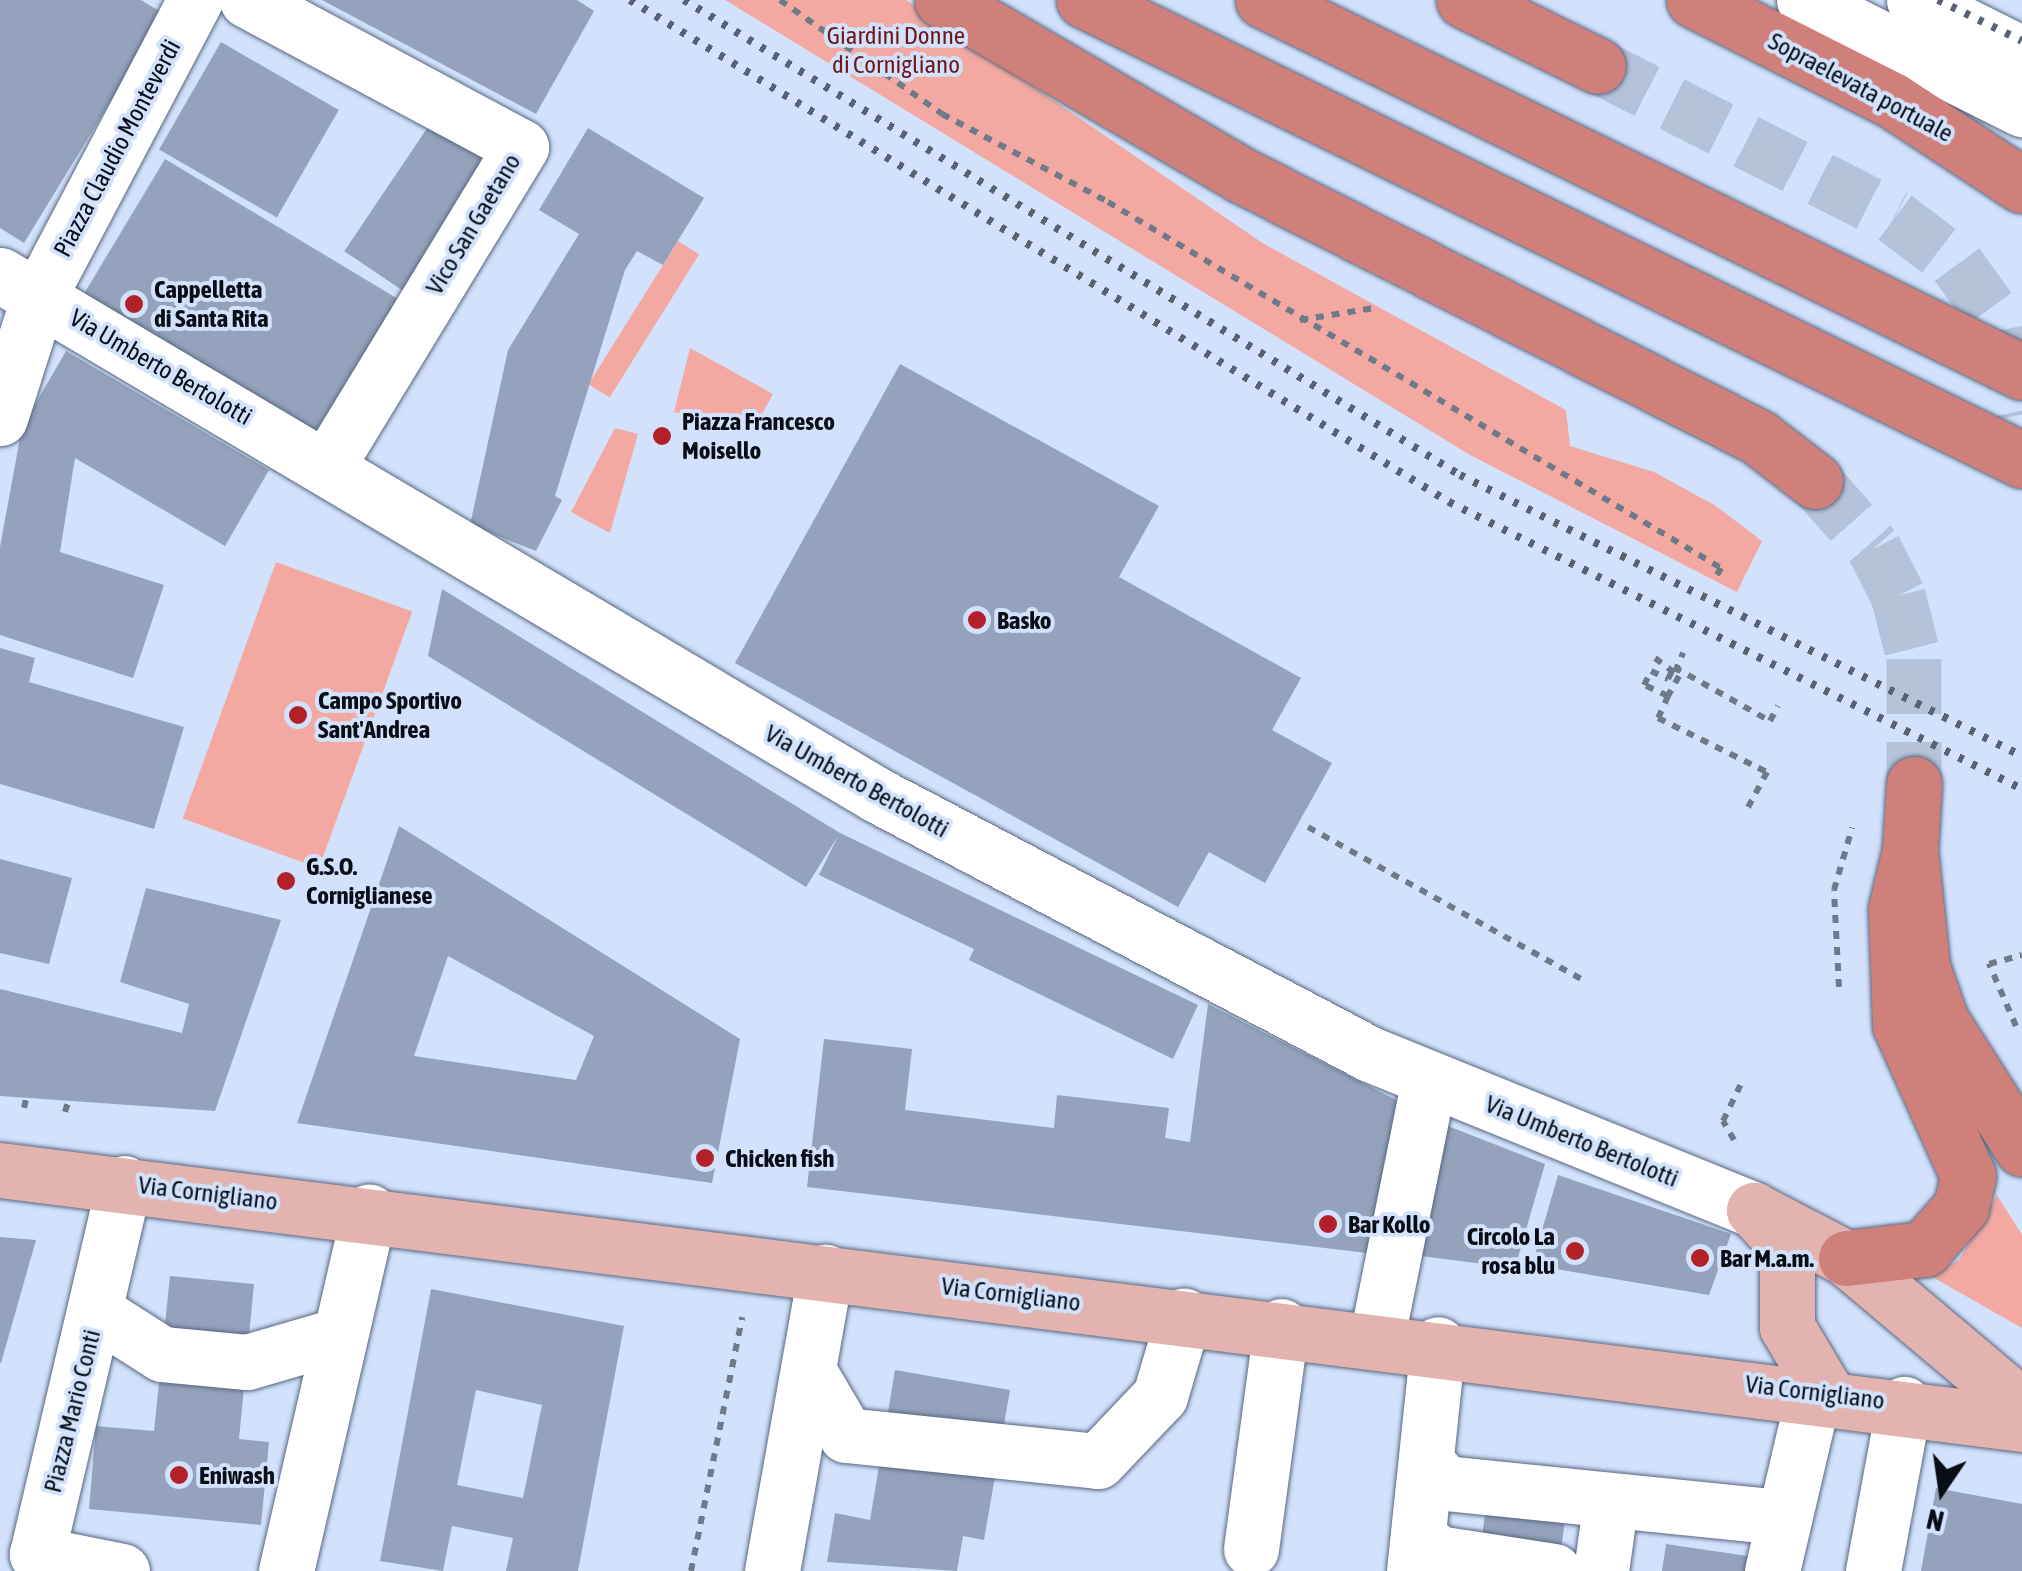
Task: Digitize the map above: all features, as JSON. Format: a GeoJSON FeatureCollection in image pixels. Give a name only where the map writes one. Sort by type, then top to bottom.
{"type":"FeatureCollection","features":[{"type":"Feature","properties":{"kind":"highway"},"geometry":{"type":"LineString","coordinates":[[942,0],[1241,175],[1758,437],[1815,481]]}},
{"type":"Feature","properties":{"kind":"highway"},"geometry":{"type":"LineString","coordinates":[[1084,0],[2022,460]]}},
{"type":"Feature","properties":{"kind":"highway"},"geometry":{"type":"LineString","coordinates":[[1264,0],[2022,372]]}},
{"type":"Feature","properties":{"kind":"highway"},"geometry":{"type":"LineString","coordinates":[[1464,0],[1598,66]]}},
{"type":"Feature","properties":{"kind":"highway","name":"Sopraelevata portuale"},"geometry":{"type":"LineString","coordinates":[[1694,0],[1892,100],[2022,185]]}},
{"type":"Feature","properties":{"kind":"highway"},"geometry":{"type":"LineString","coordinates":[[1914,784],[1910,850],[1913,915],[1942,1021],[2022,1148]]}},
{"type":"Feature","properties":{"kind":"highway"},"geometry":{"type":"LineString","coordinates":[[1846,1258],[1924,1249],[1962,1207],[1968,1176],[1900,1025],[1896,909],[1910,850]]}},
{"type":"Feature","properties":{"kind":"main road","name":"Via Cornigliano"},"geometry":{"type":"LineString","coordinates":[[0,1170],[1377,1336],[1904,1404],[2022,1424]]}},
{"type":"Feature","properties":{"kind":"main road"},"geometry":{"type":"LineString","coordinates":[[1754,1210],[1846,1258],[2022,1406]]}},
{"type":"Feature","properties":{"kind":"main road"},"geometry":{"type":"LineString","coordinates":[[1754,1210],[1787,1246],[1787,1328],[1821,1393]]}},
{"type":"Feature","properties":{"kind":"street","name":"Piazza Claudio Monteverdi"},"geometry":{"type":"LineString","coordinates":[[0,418],[20,286],[195,0]]}},
{"type":"Feature","properties":{"kind":"street","name":"Vico San Gaetano"},"geometry":{"type":"LineString","coordinates":[[248,0],[520,147],[329,463]]}},
{"type":"Feature","properties":{"kind":"street"},"geometry":{"type":"LineString","coordinates":[[1804,0],[2022,108]]}},
{"type":"Feature","properties":{"kind":"street"},"geometry":{"type":"LineString","coordinates":[[1914,0],[2022,54]]}},
{"type":"Feature","properties":{"kind":"street","name":"Via Umberto Bertolotti"},"geometry":{"type":"LineString","coordinates":[[20,286],[329,463],[876,796],[1370,1054],[1754,1210]]}},
{"type":"Feature","properties":{"kind":"street"},"geometry":{"type":"LineString","coordinates":[[1377,1336],[1428,1079]]}},
{"type":"Feature","properties":{"kind":"street","name":"Piazza Mario Conti"},"geometry":{"type":"LineString","coordinates":[[122,1571],[37,1554],[124,1183]]}},
{"type":"Feature","properties":{"kind":"street"},"geometry":{"type":"LineString","coordinates":[[286,1571],[369,1212]]}},
{"type":"Feature","properties":{"kind":"street"},"geometry":{"type":"LineString","coordinates":[[772,1571],[812,1378],[825,1272]]}},
{"type":"Feature","properties":{"kind":"street"},"geometry":{"type":"LineString","coordinates":[[96,1312],[162,1354],[247,1362],[340,1335]]}},
{"type":"Feature","properties":{"kind":"street"},"geometry":{"type":"LineString","coordinates":[[812,1378],[846,1435],[1098,1461],[1160,1396],[1184,1315]]}},
{"type":"Feature","properties":{"kind":"street"},"geometry":{"type":"LineString","coordinates":[[1251,1549],[1281,1326]]}},
{"type":"Feature","properties":{"kind":"street"},"geometry":{"type":"LineString","coordinates":[[1438,1344],[1416,1553],[1587,1569],[1610,1506]]}},
{"type":"Feature","properties":{"kind":"street"},"geometry":{"type":"LineString","coordinates":[[1772,1571],[1778,1517],[1804,1454],[1821,1393]]}},
{"type":"Feature","properties":{"kind":"street"},"geometry":{"type":"LineString","coordinates":[[1873,1571],[1904,1404]]}},
{"type":"Feature","properties":{"kind":"street"},"geometry":{"type":"LineString","coordinates":[[1427,1463],[1444,1482],[1610,1506],[1778,1517]]}},
{"type":"Feature","properties":{"kind":"path"},"geometry":{"type":"LineString","coordinates":[[780,0],[942,114],[1108,202],[1721,568],[1714,580]]}},
{"type":"Feature","properties":{"kind":"path"},"geometry":{"type":"LineString","coordinates":[[1668,696],[1644,685],[1651,670],[1668,679],[1683,653]]}},
{"type":"Feature","properties":{"kind":"path"},"geometry":{"type":"LineString","coordinates":[[1655,658],[1770,721],[1778,706]]}},
{"type":"Feature","properties":{"kind":"path"},"geometry":{"type":"LineString","coordinates":[[1674,670],[1658,718],[1767,772],[1744,813]]}},
{"type":"Feature","properties":{"kind":"path"},"geometry":{"type":"LineString","coordinates":[[1308,828],[1581,979]]}},
{"type":"Feature","properties":{"kind":"path"},"geometry":{"type":"LineString","coordinates":[[2022,955],[1989,964],[2022,1041]]}},
{"type":"Feature","properties":{"kind":"path"},"geometry":{"type":"LineString","coordinates":[[1742,1084],[1722,1121],[1743,1153]]}},
{"type":"Feature","properties":{"kind":"path"},"geometry":{"type":"LineString","coordinates":[[24,1108],[26,1099]]}},
{"type":"Feature","properties":{"kind":"path"},"geometry":{"type":"LineString","coordinates":[[65,1112],[68,1102]]}},
{"type":"Feature","properties":{"kind":"path"},"geometry":{"type":"LineString","coordinates":[[691,1571],[752,1262]]}},
{"type":"Feature","properties":{"kind":"green space","name":"Giardini Donne di Cornigliano"},"geometry":{"type":"Polygon","coordinates":[[[725,0],[906,0],[1264,244],[1566,410],[1570,446],[1654,472],[1716,506],[1762,541],[1737,592],[1470,455],[725,0]]]}},
{"type":"Feature","properties":{"kind":"green space"},"geometry":{"type":"Polygon","coordinates":[[[678,241],[699,254],[610,398],[588,384],[678,241]]]}},
{"type":"Feature","properties":{"kind":"green space"},"geometry":{"type":"Polygon","coordinates":[[[690,348],[773,394],[752,432],[674,412],[690,348]]]}},
{"type":"Feature","properties":{"kind":"green space"},"geometry":{"type":"Polygon","coordinates":[[[615,428],[638,434],[610,533],[571,512],[615,428]]]}},
{"type":"Feature","properties":{"kind":"green space","name":"Campo Sportivo Sant'Andrea"},"geometry":{"type":"Polygon","coordinates":[[[276,562],[412,612],[319,868],[183,819],[276,562]]]}},
{"type":"Feature","properties":{"kind":"green space"},"geometry":{"type":"Polygon","coordinates":[[[1997,1195],[2022,1235],[2022,1328],[1929,1275],[1959,1260],[1997,1195]]]}},
{"type":"Feature","properties":{"kind":"building"},"geometry":{"type":"Polygon","coordinates":[[[0,0],[141,0],[164,14],[24,243],[0,228],[0,0]]]}},
{"type":"Feature","properties":{"kind":"building"},"geometry":{"type":"Polygon","coordinates":[[[322,0],[577,0],[594,11],[536,114],[322,0]]]}},
{"type":"Feature","properties":{"kind":"building"},"geometry":{"type":"Polygon","coordinates":[[[221,42],[339,110],[277,217],[159,149],[221,42]]]}},
{"type":"Feature","properties":{"kind":"building"},"geometry":{"type":"Polygon","coordinates":[[[432,121],[501,167],[413,298],[344,251],[432,121]]]}},
{"type":"Feature","properties":{"kind":"building"},"geometry":{"type":"Polygon","coordinates":[[[588,128],[704,198],[663,265],[637,251],[625,270],[555,496],[562,500],[536,551],[470,525],[508,350],[579,234],[539,210],[588,128]]]}},
{"type":"Feature","properties":{"kind":"building"},"geometry":{"type":"Polygon","coordinates":[[[165,159],[408,305],[326,443],[82,297],[165,159]]]}},
{"type":"Feature","properties":{"kind":"building"},"geometry":{"type":"Polygon","coordinates":[[[66,351],[269,470],[225,546],[75,458],[60,552],[164,585],[133,678],[0,635],[0,547],[22,427],[66,351]]]}},
{"type":"Feature","properties":{"kind":"building","name":"Basko"},"geometry":{"type":"Polygon","coordinates":[[[900,364],[1159,506],[1119,577],[1301,678],[1272,730],[1332,763],[1265,883],[1209,852],[1178,907],[735,663],[900,364]]]}},
{"type":"Feature","properties":{"kind":"building"},"geometry":{"type":"Polygon","coordinates":[[[442,589],[840,833],[1198,1005],[1173,1059],[969,960],[974,949],[819,875],[838,836],[806,887],[428,656],[442,589]]]}},
{"type":"Feature","properties":{"kind":"building"},"geometry":{"type":"Polygon","coordinates":[[[0,648],[35,658],[29,682],[184,727],[154,829],[0,784],[0,648]]]}},
{"type":"Feature","properties":{"kind":"building"},"geometry":{"type":"Polygon","coordinates":[[[399,826],[740,1039],[712,1183],[297,1123],[399,826]],[[448,956],[414,1056],[576,1080],[594,1036],[448,956]]]}},
{"type":"Feature","properties":{"kind":"building"},"geometry":{"type":"Polygon","coordinates":[[[0,859],[72,878],[49,964],[0,953],[0,859]]]}},
{"type":"Feature","properties":{"kind":"building"},"geometry":{"type":"Polygon","coordinates":[[[146,888],[281,920],[215,1111],[0,1096],[0,989],[182,1033],[189,1004],[120,982],[146,888]]]}},
{"type":"Feature","properties":{"kind":"building"},"geometry":{"type":"Polygon","coordinates":[[[1208,1004],[1412,1108],[1384,1255],[807,1187],[824,1039],[912,1049],[905,1110],[1054,1128],[1057,1095],[1169,1108],[1165,1138],[1190,1142],[1208,1004]]]}},
{"type":"Feature","properties":{"kind":"building"},"geometry":{"type":"Polygon","coordinates":[[[1430,1119],[1545,1164],[1515,1268],[1405,1254],[1430,1119]]]}},
{"type":"Feature","properties":{"kind":"building"},"geometry":{"type":"Polygon","coordinates":[[[1558,1175],[1731,1234],[1709,1295],[1532,1265],[1558,1175]]]}},
{"type":"Feature","properties":{"kind":"building"},"geometry":{"type":"Polygon","coordinates":[[[0,1237],[36,1240],[1,1363],[0,1363],[0,1237]]]}},
{"type":"Feature","properties":{"kind":"building"},"geometry":{"type":"Polygon","coordinates":[[[170,1276],[254,1284],[239,1439],[269,1442],[261,1525],[89,1509],[96,1426],[154,1431],[170,1276]]]}},
{"type":"Feature","properties":{"kind":"building"},"geometry":{"type":"Polygon","coordinates":[[[431,1289],[624,1326],[578,1571],[506,1571],[513,1538],[452,1526],[443,1571],[380,1561],[431,1289]],[[476,1390],[457,1485],[523,1498],[542,1405],[476,1390]]]}},
{"type":"Feature","properties":{"kind":"building"},"geometry":{"type":"Polygon","coordinates":[[[895,1370],[1010,1390],[984,1540],[963,1536],[957,1571],[827,1562],[835,1513],[870,1520],[895,1370]]]}},
{"type":"Feature","properties":{"kind":"building"},"geometry":{"type":"Polygon","coordinates":[[[1489,1487],[1568,1499],[1558,1571],[1477,1571],[1489,1487]]]}},
{"type":"Feature","properties":{"kind":"building"},"geometry":{"type":"Polygon","coordinates":[[[1936,1488],[2022,1504],[2022,1571],[1921,1571],[1936,1488]]]}},
{"type":"Feature","properties":{"kind":"building"},"geometry":{"type":"Polygon","coordinates":[[[1666,1544],[1761,1558],[1759,1571],[1662,1571],[1666,1544]]]}},
{"type":"Feature","properties":{"kind":"tunnel"},"geometry":{"type":"LineString","coordinates":[[1598,66],[1895,217],[1957,264],[2004,329],[2022,414]]}},
{"type":"Feature","properties":{"kind":"tunnel"},"geometry":{"type":"LineString","coordinates":[[1815,481],[1874,548],[1898,595],[1914,658],[1914,784]]}},
{"type":"Feature","properties":{"kind":"railway"},"geometry":{"type":"LineString","coordinates":[[630,0],[1449,502],[2022,789]]}},
{"type":"Feature","properties":{"kind":"railway"},"geometry":{"type":"LineString","coordinates":[[684,0],[1460,475],[2022,756]]}},
{"type":"Feature","properties":{"kind":"railway"},"geometry":{"type":"LineString","coordinates":[[1938,0],[2022,41]]}},
{"type":"Feature","properties":{"kind":"place","name":"Cappelletta di Santa Rita"},"geometry":{"type":"Point","coordinates":[134,304]}},
{"type":"Feature","properties":{"kind":"place","name":"Piazza Francesco Moisello"},"geometry":{"type":"Point","coordinates":[662,436]}},
{"type":"Feature","properties":{"kind":"place","name":"Basko"},"geometry":{"type":"Point","coordinates":[977,620]}},
{"type":"Feature","properties":{"kind":"place","name":"Campo Sportivo Sant'Andrea"},"geometry":{"type":"Point","coordinates":[298,715]}},
{"type":"Feature","properties":{"kind":"place","name":"G.S.O. Corniglianese"},"geometry":{"type":"Point","coordinates":[286,881]}},
{"type":"Feature","properties":{"kind":"place","name":"Chicken fish"},"geometry":{"type":"Point","coordinates":[705,1158]}},
{"type":"Feature","properties":{"kind":"place","name":"Bar Kollo"},"geometry":{"type":"Point","coordinates":[1328,1224]}},
{"type":"Feature","properties":{"kind":"place","name":"Circolo La rosa blu"},"geometry":{"type":"Point","coordinates":[1575,1251]}},
{"type":"Feature","properties":{"kind":"place","name":"Bar M.a.m."},"geometry":{"type":"Point","coordinates":[1700,1258]}},
{"type":"Feature","properties":{"kind":"place","name":"Eniwash"},"geometry":{"type":"Point","coordinates":[179,1475]}}]}
